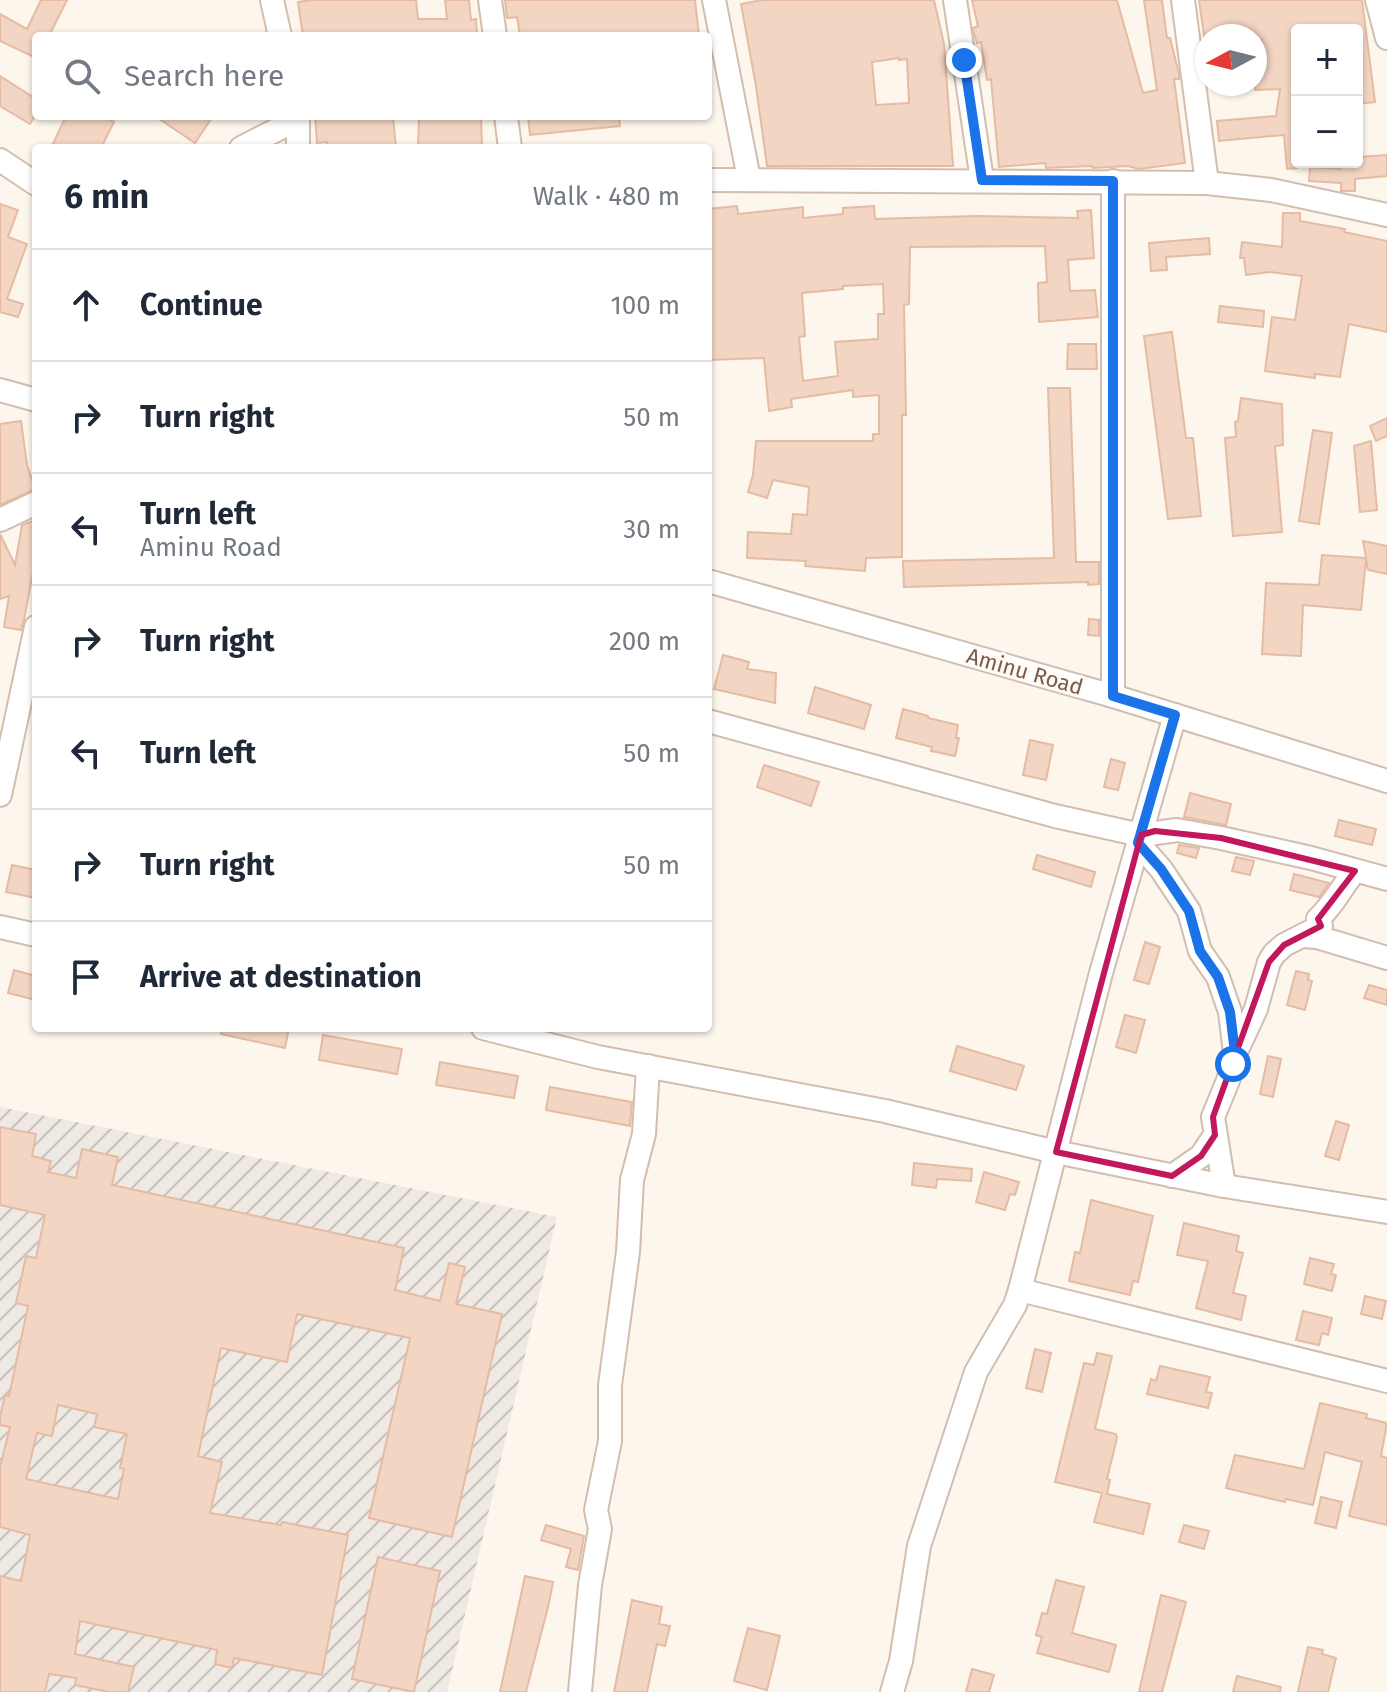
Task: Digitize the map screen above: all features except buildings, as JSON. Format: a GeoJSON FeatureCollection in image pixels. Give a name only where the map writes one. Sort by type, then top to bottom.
{"type":"FeatureCollection","features":[{"type":"Feature","properties":{"kind":"street"},"geometry":{"type":"LineString","coordinates":[[272,0],[279,32]]}},
{"type":"Feature","properties":{"kind":"street"},"geometry":{"type":"LineString","coordinates":[[490,0],[494,32]]}},
{"type":"Feature","properties":{"kind":"street"},"geometry":{"type":"LineString","coordinates":[[714,0],[749,179]]}},
{"type":"Feature","properties":{"kind":"street"},"geometry":{"type":"LineString","coordinates":[[955,0],[982,180]]}},
{"type":"Feature","properties":{"kind":"street"},"geometry":{"type":"LineString","coordinates":[[1183,0],[1207,183]]}},
{"type":"Feature","properties":{"kind":"street"},"geometry":{"type":"LineString","coordinates":[[1377,0],[1387,38]]}},
{"type":"Feature","properties":{"kind":"street"},"geometry":{"type":"LineString","coordinates":[[248,144],[292,120]]}},
{"type":"Feature","properties":{"kind":"street"},"geometry":{"type":"LineString","coordinates":[[298,120],[298,144]]}},
{"type":"Feature","properties":{"kind":"street"},"geometry":{"type":"LineString","coordinates":[[506,120],[510,144]]}},
{"type":"Feature","properties":{"kind":"street"},"geometry":{"type":"LineString","coordinates":[[0,160],[32,181]]}},
{"type":"Feature","properties":{"kind":"street"},"geometry":{"type":"LineString","coordinates":[[712,180],[1207,183],[1271,190],[1387,215]]}},
{"type":"Feature","properties":{"kind":"street"},"geometry":{"type":"LineString","coordinates":[[1113,181],[1113,696]]}},
{"type":"Feature","properties":{"kind":"street"},"geometry":{"type":"LineString","coordinates":[[1,390],[32,382]]}},
{"type":"Feature","properties":{"kind":"street"},"geometry":{"type":"LineString","coordinates":[[1,390],[32,399]]}},
{"type":"Feature","properties":{"kind":"street"},"geometry":{"type":"LineString","coordinates":[[0,520],[32,505]]}},
{"type":"Feature","properties":{"kind":"street","name":"Aminu Road"},"geometry":{"type":"LineString","coordinates":[[712,582],[1113,696],[1387,781]]}},
{"type":"Feature","properties":{"kind":"street"},"geometry":{"type":"LineString","coordinates":[[0,795],[32,646]]}},
{"type":"Feature","properties":{"kind":"street"},"geometry":{"type":"LineString","coordinates":[[892,1692],[901,1661],[919,1546],[976,1372],[1015,1305],[1020,1290],[1101,973],[1175,715]]}},
{"type":"Feature","properties":{"kind":"street"},"geometry":{"type":"LineString","coordinates":[[712,722],[1140,839],[1177,830],[1311,858],[1387,879]]}},
{"type":"Feature","properties":{"kind":"street"},"geometry":{"type":"LineString","coordinates":[[1140,839],[1189,911],[1200,951],[1218,977],[1230,1012],[1235,1053]]}},
{"type":"Feature","properties":{"kind":"street"},"geometry":{"type":"LineString","coordinates":[[1314,933],[1318,919],[1335,903],[1338,890],[1355,871]]}},
{"type":"Feature","properties":{"kind":"street"},"geometry":{"type":"LineString","coordinates":[[0,927],[32,934]]}},
{"type":"Feature","properties":{"kind":"street"},"geometry":{"type":"LineString","coordinates":[[1224,1186],[1213,1117],[1229,1078],[1235,1053],[1256,1009],[1269,962],[1284,945],[1314,933],[1387,958]]}},
{"type":"Feature","properties":{"kind":"street"},"geometry":{"type":"LineString","coordinates":[[501,1032],[598,1057],[885,1111],[1172,1176],[1387,1212]]}},
{"type":"Feature","properties":{"kind":"street"},"geometry":{"type":"LineString","coordinates":[[580,1692],[590,1585],[600,1529],[596,1510],[610,1441],[610,1385],[628,1252],[632,1180],[644,1134],[648,1066]]}},
{"type":"Feature","properties":{"kind":"street"},"geometry":{"type":"LineString","coordinates":[[1172,1176],[1201,1156],[1215,1135]]}},
{"type":"Feature","properties":{"kind":"street"},"geometry":{"type":"LineString","coordinates":[[1020,1290],[1387,1381]]}},
{"type":"Feature","properties":{"kind":"highlighted area"},"geometry":{"type":"Polygon","coordinates":[[[1155,831],[1221,838],[1355,871],[1318,919],[1321,926],[1284,945],[1269,962],[1213,1117],[1215,1135],[1201,1156],[1172,1176],[1056,1152],[1141,835],[1155,831]]]}},
{"type":"Feature","properties":{"kind":"shaded area"},"geometry":{"type":"Polygon","coordinates":[[[0,1107],[557,1217],[447,1692],[0,1692],[0,1107]]]}},
{"type":"Feature","properties":{"kind":"route"},"geometry":{"type":"LineString","coordinates":[[964,60],[982,180],[1113,181],[1113,696],[1175,715],[1138,843],[1161,869],[1189,911],[1200,951],[1218,977],[1230,1012],[1235,1053],[1233,1064]]}}]}
